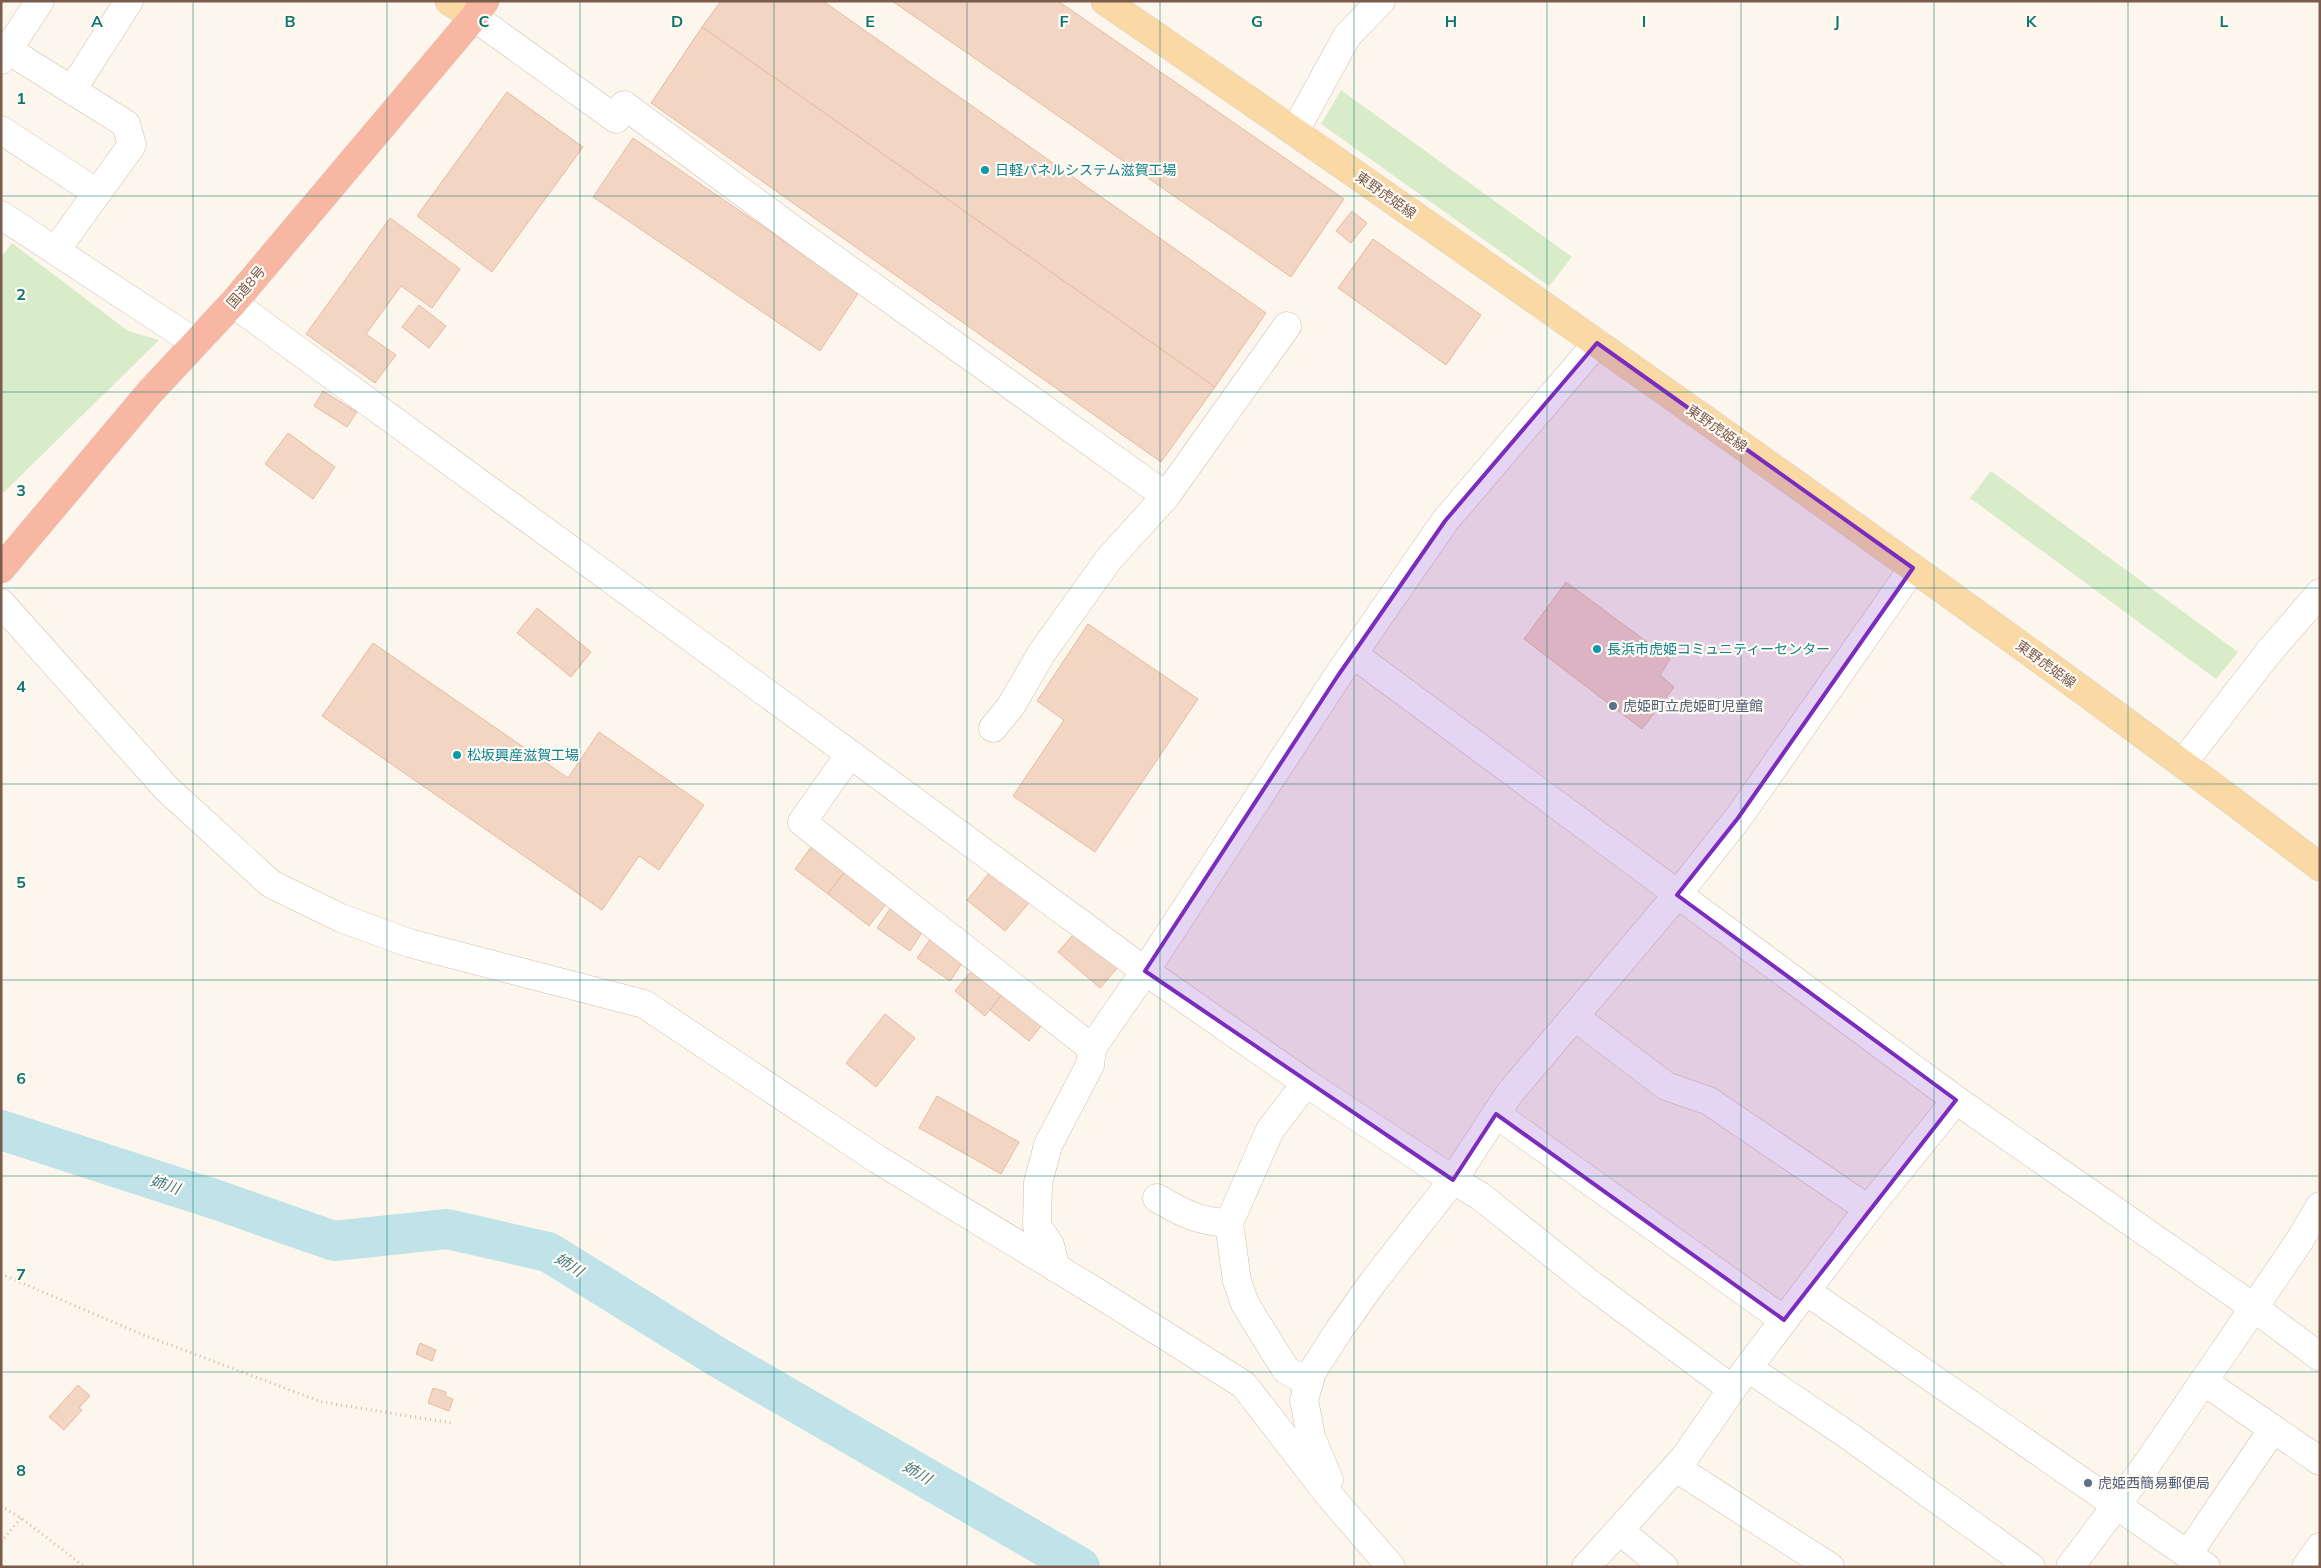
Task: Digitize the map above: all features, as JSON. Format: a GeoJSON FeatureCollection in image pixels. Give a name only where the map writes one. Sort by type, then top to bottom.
{"type":"FeatureCollection","features":[{"type":"Feature","properties":{"kind":"highway","name":"国道8号"},"geometry":{"type":"LineString","coordinates":[[1,569],[150,392],[233,303],[479,9]]}},
{"type":"Feature","properties":{"kind":"main road"},"geometry":{"type":"LineString","coordinates":[[450,1],[479,9]]}},
{"type":"Feature","properties":{"kind":"main road","name":"東野虎姫線"},"geometry":{"type":"LineString","coordinates":[[1106,1],[1597,343],[1913,568],[2183,763],[2320,867]]}},
{"type":"Feature","properties":{"kind":"street"},"geometry":{"type":"LineString","coordinates":[[40,1],[4,55],[72,90],[126,124],[132,145],[56,250]]}},
{"type":"Feature","properties":{"kind":"street"},"geometry":{"type":"LineString","coordinates":[[72,90],[129,1]]}},
{"type":"Feature","properties":{"kind":"street"},"geometry":{"type":"LineString","coordinates":[[1295,131],[1347,36],[1380,1]]}},
{"type":"Feature","properties":{"kind":"street"},"geometry":{"type":"LineString","coordinates":[[479,9],[616,119],[624,105],[800,234],[1166,496]]}},
{"type":"Feature","properties":{"kind":"street"},"geometry":{"type":"LineString","coordinates":[[1,130],[98,193]]}},
{"type":"Feature","properties":{"kind":"street"},"geometry":{"type":"LineString","coordinates":[[5,224],[56,250],[196,343]]}},
{"type":"Feature","properties":{"kind":"street"},"geometry":{"type":"LineString","coordinates":[[233,303],[1145,971],[1306,1082],[1480,1196],[1592,1286],[1740,1378],[1850,1436],[2031,1567]]}},
{"type":"Feature","properties":{"kind":"street"},"geometry":{"type":"LineString","coordinates":[[993,728],[1011,706],[1041,654],[1109,559],[1166,496],[1288,326]]}},
{"type":"Feature","properties":{"kind":"street"},"geometry":{"type":"LineString","coordinates":[[1056,1268],[1050,1245],[1037,1226],[1038,1183],[1048,1145],[1090,1065],[1092,1048],[1145,971],[1353,654],[1445,521],[1597,343]]}},
{"type":"Feature","properties":{"kind":"street"},"geometry":{"type":"LineString","coordinates":[[1337,1504],[1311,1437],[1304,1400],[1312,1372],[1372,1282],[1453,1180],[1510,1094],[1677,895],[1738,818],[1913,568]]}},
{"type":"Feature","properties":{"kind":"street"},"geometry":{"type":"LineString","coordinates":[[2183,763],[2268,653],[2320,593]]}},
{"type":"Feature","properties":{"kind":"street"},"geometry":{"type":"LineString","coordinates":[[1,603],[167,789],[272,884],[341,918],[409,943],[644,1004],[877,1159],[1244,1385],[1337,1504],[1391,1567]]}},
{"type":"Feature","properties":{"kind":"street"},"geometry":{"type":"LineString","coordinates":[[1353,654],[1956,1100],[2320,1357]]}},
{"type":"Feature","properties":{"kind":"street"},"geometry":{"type":"LineString","coordinates":[[850,754],[802,822],[1092,1048]]}},
{"type":"Feature","properties":{"kind":"street"},"geometry":{"type":"LineString","coordinates":[[1575,1017],[1666,1086],[1709,1101],[1868,1209]]}},
{"type":"Feature","properties":{"kind":"street"},"geometry":{"type":"LineString","coordinates":[[1306,1082],[1270,1130],[1229,1223],[1237,1281],[1245,1304],[1286,1370],[1309,1383]]}},
{"type":"Feature","properties":{"kind":"street"},"geometry":{"type":"LineString","coordinates":[[1586,1567],[1676,1468],[1716,1415],[1740,1378],[1868,1209],[1956,1100]]}},
{"type":"Feature","properties":{"kind":"street"},"geometry":{"type":"LineString","coordinates":[[1496,1114],[1784,1320]]}},
{"type":"Feature","properties":{"kind":"street"},"geometry":{"type":"LineString","coordinates":[[1157,1198],[1176,1209],[1209,1222],[1229,1223]]}},
{"type":"Feature","properties":{"kind":"street"},"geometry":{"type":"LineString","coordinates":[[2070,1567],[2118,1505],[2298,1243],[2320,1206]]}},
{"type":"Feature","properties":{"kind":"street"},"geometry":{"type":"LineString","coordinates":[[1806,1291],[2197,1560],[2274,1429]]}},
{"type":"Feature","properties":{"kind":"street"},"geometry":{"type":"LineString","coordinates":[[2203,1381],[2320,1461]]}},
{"type":"Feature","properties":{"kind":"street"},"geometry":{"type":"LineString","coordinates":[[1676,1468],[1830,1567]]}},
{"type":"Feature","properties":{"kind":"street"},"geometry":{"type":"LineString","coordinates":[[1620,1531],[1664,1567]]}},
{"type":"Feature","properties":{"kind":"street"},"geometry":{"type":"LineString","coordinates":[[2306,1567],[2320,1547]]}},
{"type":"Feature","properties":{"kind":"path"},"geometry":{"type":"LineString","coordinates":[[1,1274],[141,1334],[322,1402],[452,1423]]}},
{"type":"Feature","properties":{"kind":"path"},"geometry":{"type":"LineString","coordinates":[[1,1506],[85,1567]]}},
{"type":"Feature","properties":{"kind":"path"},"geometry":{"type":"LineString","coordinates":[[1,1542],[20,1518]]}},
{"type":"Feature","properties":{"kind":"highlighted area"},"geometry":{"type":"Polygon","coordinates":[[[1597,343],[1913,568],[1738,818],[1677,895],[1956,1100],[1784,1320],[1496,1114],[1453,1180],[1145,971],[1337,677],[1445,521],[1597,343]]]}},
{"type":"Feature","properties":{"kind":"green space"},"geometry":{"type":"Polygon","coordinates":[[[1341,90],[1572,257],[1549,286],[1321,124],[1341,90]]]}},
{"type":"Feature","properties":{"kind":"green space"},"geometry":{"type":"Polygon","coordinates":[[[12,243],[128,331],[159,340],[1,495],[1,257],[12,243]]]}},
{"type":"Feature","properties":{"kind":"green space"},"geometry":{"type":"Polygon","coordinates":[[[1991,471],[2238,652],[2216,679],[1970,498],[1991,471]]]}},
{"type":"Feature","properties":{"kind":"building","name":"日軽パネルシステム滋賀工場"},"geometry":{"type":"Polygon","coordinates":[[[721,1],[823,1],[1266,313],[1215,387],[702,27],[721,1]]]}},
{"type":"Feature","properties":{"kind":"building"},"geometry":{"type":"Polygon","coordinates":[[[892,1],[1058,1],[1344,199],[1291,277],[892,1]]]}},
{"type":"Feature","properties":{"kind":"building"},"geometry":{"type":"Polygon","coordinates":[[[702,27],[1215,387],[1161,462],[651,103],[702,27]]]}},
{"type":"Feature","properties":{"kind":"building"},"geometry":{"type":"Polygon","coordinates":[[[507,92],[583,147],[492,272],[417,216],[507,92]]]}},
{"type":"Feature","properties":{"kind":"building"},"geometry":{"type":"Polygon","coordinates":[[[633,138],[859,292],[820,351],[593,197],[633,138]]]}},
{"type":"Feature","properties":{"kind":"building"},"geometry":{"type":"Polygon","coordinates":[[[1352,211],[1367,223],[1351,243],[1336,231],[1352,211]]]}},
{"type":"Feature","properties":{"kind":"building"},"geometry":{"type":"Polygon","coordinates":[[[390,218],[460,269],[432,308],[401,286],[366,334],[396,355],[375,383],[306,334],[390,218]]]}},
{"type":"Feature","properties":{"kind":"building"},"geometry":{"type":"Polygon","coordinates":[[[1373,239],[1481,315],[1446,365],[1338,288],[1373,239]]]}},
{"type":"Feature","properties":{"kind":"building"},"geometry":{"type":"Polygon","coordinates":[[[419,305],[446,326],[429,348],[402,327],[419,305]]]}},
{"type":"Feature","properties":{"kind":"building"},"geometry":{"type":"Polygon","coordinates":[[[323,391],[357,412],[347,427],[314,406],[323,391]]]}},
{"type":"Feature","properties":{"kind":"building"},"geometry":{"type":"Polygon","coordinates":[[[288,433],[335,467],[313,499],[265,464],[288,433]]]}},
{"type":"Feature","properties":{"kind":"building","name":"長浜市虎姫コミュニティーセンター"},"geometry":{"type":"Polygon","coordinates":[[[1566,582],[1670,659],[1660,675],[1674,687],[1642,729],[1524,639],[1566,582]]]}},
{"type":"Feature","properties":{"kind":"building"},"geometry":{"type":"Polygon","coordinates":[[[537,608],[591,652],[571,677],[517,633],[537,608]]]}},
{"type":"Feature","properties":{"kind":"building"},"geometry":{"type":"Polygon","coordinates":[[[1088,624],[1198,699],[1095,852],[1013,796],[1064,720],[1037,701],[1088,624]]]}},
{"type":"Feature","properties":{"kind":"building","name":"松坂興産滋賀工場"},"geometry":{"type":"Polygon","coordinates":[[[373,643],[568,778],[599,732],[704,805],[659,870],[639,856],[602,910],[322,716],[373,643]]]}},
{"type":"Feature","properties":{"kind":"building"},"geometry":{"type":"Polygon","coordinates":[[[814,843],[847,869],[828,894],[795,869],[814,843]]]}},
{"type":"Feature","properties":{"kind":"building"},"geometry":{"type":"Polygon","coordinates":[[[847,869],[889,900],[869,926],[828,894],[847,869]]]}},
{"type":"Feature","properties":{"kind":"building"},"geometry":{"type":"Polygon","coordinates":[[[991,871],[1029,903],[1005,931],[967,900],[991,871]]]}},
{"type":"Feature","properties":{"kind":"building"},"geometry":{"type":"Polygon","coordinates":[[[894,903],[926,926],[910,951],[877,928],[894,903]]]}},
{"type":"Feature","properties":{"kind":"building"},"geometry":{"type":"Polygon","coordinates":[[[1078,929],[1120,965],[1100,988],[1058,952],[1078,929]]]}},
{"type":"Feature","properties":{"kind":"building"},"geometry":{"type":"Polygon","coordinates":[[[936,931],[969,953],[950,981],[917,958],[936,931]]]}},
{"type":"Feature","properties":{"kind":"building"},"geometry":{"type":"Polygon","coordinates":[[[976,965],[1006,989],[985,1016],[955,991],[976,965]]]}},
{"type":"Feature","properties":{"kind":"building"},"geometry":{"type":"Polygon","coordinates":[[[1006,989],[1046,1020],[1029,1041],[990,1010],[1006,989]]]}},
{"type":"Feature","properties":{"kind":"building"},"geometry":{"type":"Polygon","coordinates":[[[885,1014],[915,1038],[876,1087],[846,1063],[885,1014]]]}},
{"type":"Feature","properties":{"kind":"building"},"geometry":{"type":"Polygon","coordinates":[[[937,1096],[1019,1142],[1001,1174],[919,1128],[937,1096]]]}},
{"type":"Feature","properties":{"kind":"building"},"geometry":{"type":"Polygon","coordinates":[[[420,1343],[436,1350],[432,1361],[416,1354],[420,1343]]]}},
{"type":"Feature","properties":{"kind":"building"},"geometry":{"type":"Polygon","coordinates":[[[78,1385],[90,1396],[79,1408],[82,1410],[64,1430],[49,1417],[78,1385]]]}},
{"type":"Feature","properties":{"kind":"building"},"geometry":{"type":"Polygon","coordinates":[[[433,1388],[446,1392],[445,1396],[453,1399],[449,1411],[428,1403],[433,1388]]]}},
{"type":"Feature","properties":{"kind":"waterway","name":"姉川"},"geometry":{"type":"LineString","coordinates":[[1,1130],[217,1200],[334,1241],[447,1229],[548,1252],[719,1358],[1080,1567]]}},
{"type":"Feature","properties":{"kind":"place","name":"日軽パネルシステム滋賀工場"},"geometry":{"type":"Point","coordinates":[985,170]}},
{"type":"Feature","properties":{"kind":"place","name":"長浜市虎姫コミュニティーセンター"},"geometry":{"type":"Point","coordinates":[1597,649]}},
{"type":"Feature","properties":{"kind":"place","name":"虎姫町立虎姫町児童館"},"geometry":{"type":"Point","coordinates":[1613,706]}},
{"type":"Feature","properties":{"kind":"place","name":"松坂興産滋賀工場"},"geometry":{"type":"Point","coordinates":[457,755]}},
{"type":"Feature","properties":{"kind":"place","name":"虎姫西簡易郵便局"},"geometry":{"type":"Point","coordinates":[2088,1483]}}]}
